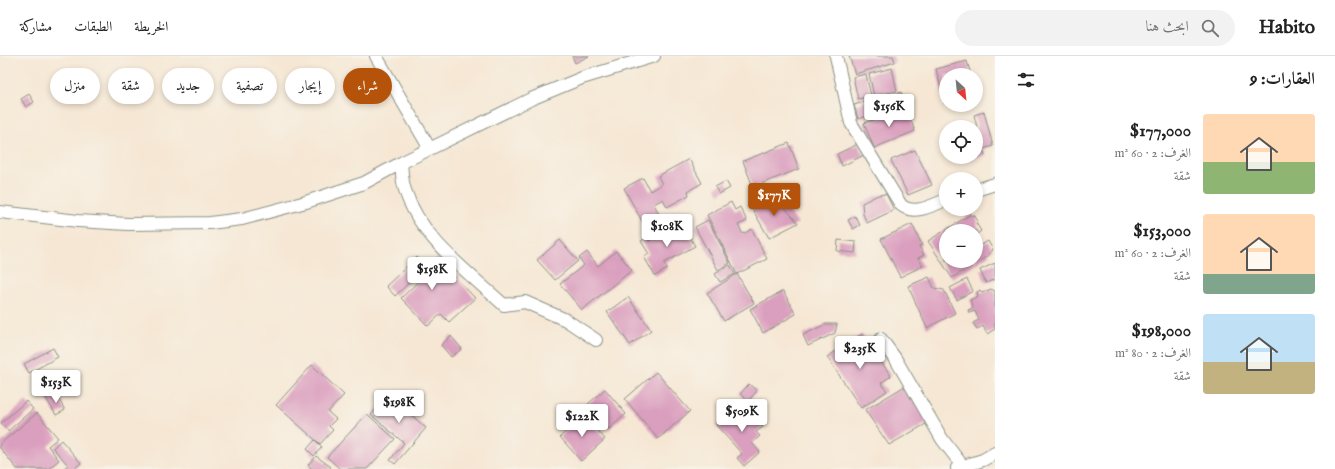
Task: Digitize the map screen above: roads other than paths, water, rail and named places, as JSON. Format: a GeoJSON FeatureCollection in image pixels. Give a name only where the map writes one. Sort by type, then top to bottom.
{"type":"FeatureCollection","features":[{"type":"Feature","properties":{"kind":"street"},"geometry":{"type":"LineString","coordinates":[[376,56],[430,149]]}},
{"type":"Feature","properties":{"kind":"street"},"geometry":{"type":"LineString","coordinates":[[0,212],[78,221],[128,224],[210,223],[242,219],[306,202],[364,183],[401,163],[531,99],[621,64],[654,56]]}},
{"type":"Feature","properties":{"kind":"street"},"geometry":{"type":"LineString","coordinates":[[836,56],[851,123],[901,206],[914,211],[939,202]]}},
{"type":"Feature","properties":{"kind":"street"},"geometry":{"type":"LineString","coordinates":[[401,163],[404,190],[415,215],[426,232],[504,306],[525,302],[566,320],[596,340]]}},
{"type":"Feature","properties":{"kind":"street"},"geometry":{"type":"LineString","coordinates":[[983,188],[995,184]]}},
{"type":"Feature","properties":{"kind":"street"},"geometry":{"type":"LineString","coordinates":[[881,339],[895,358],[942,439],[961,468],[995,453]]}}]}
